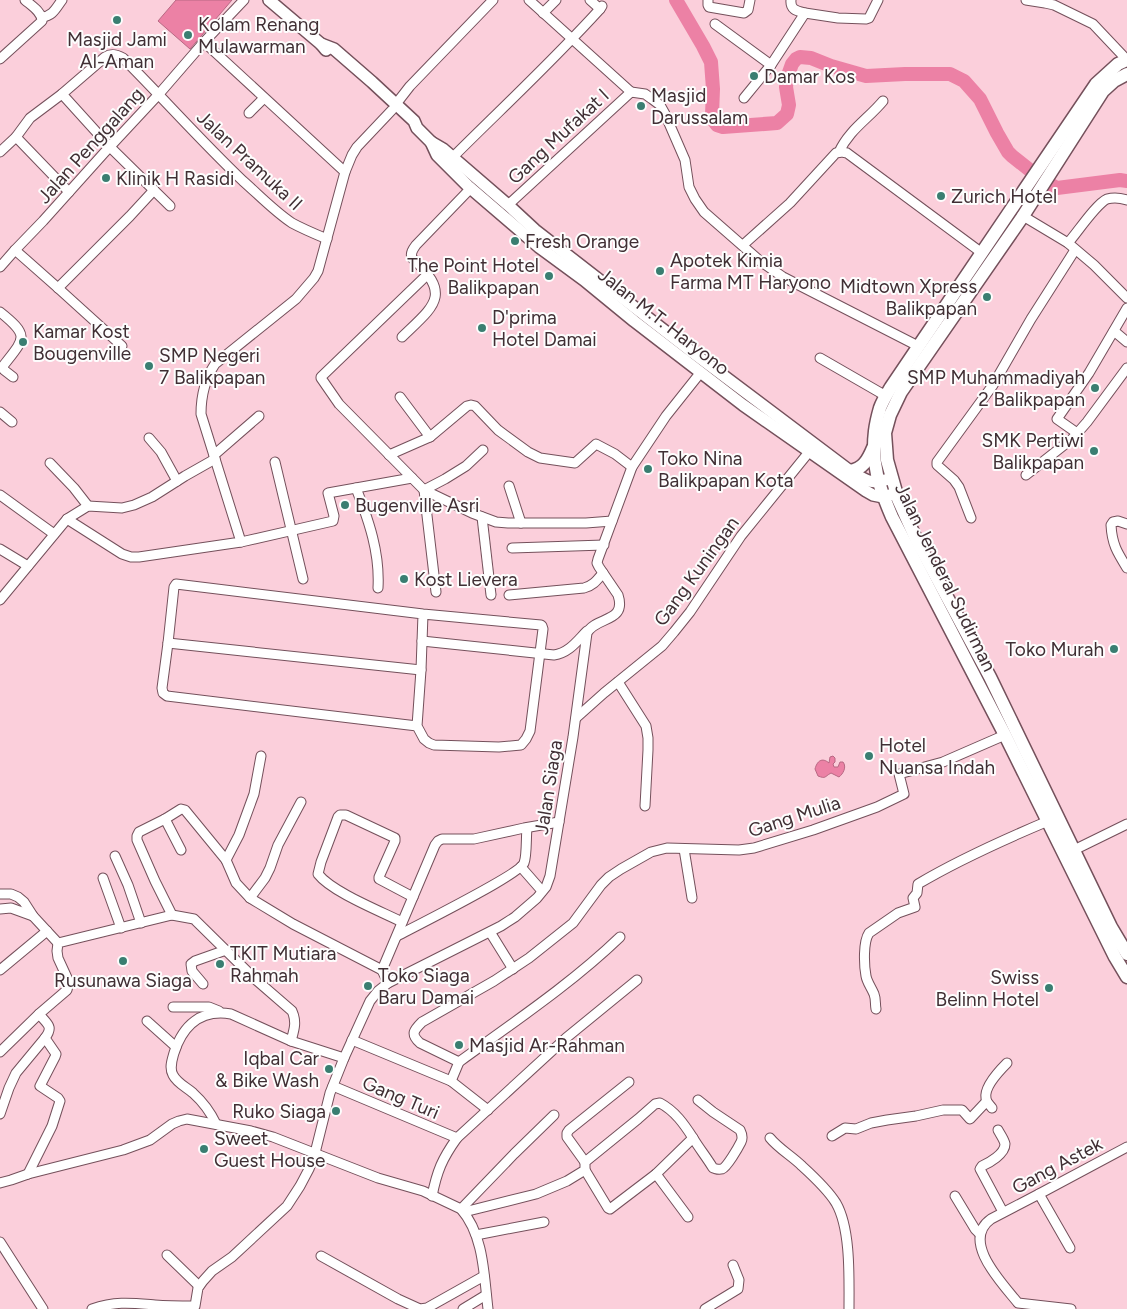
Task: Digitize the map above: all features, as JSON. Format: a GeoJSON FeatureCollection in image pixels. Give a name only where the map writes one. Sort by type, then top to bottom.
{"type":"FeatureCollection","features":[{"type":"Feature","properties":{"kind":"highway","name":"Jalan Jenderal Sudirman"},"geometry":{"type":"LineString","coordinates":[[1127,60],[1118,64],[1096,84],[1053,158],[1028,196],[982,253],[891,387],[880,408],[873,447],[878,482],[905,543],[1048,821],[1107,929],[1127,954]]}},
{"type":"Feature","properties":{"kind":"highway","name":"Jalan Jenderal Sudirman"},"geometry":{"type":"LineString","coordinates":[[1053,158],[1103,91],[1114,81],[1127,74]]}},
{"type":"Feature","properties":{"kind":"highway","name":"Jalan Jenderal Sudirman"},"geometry":{"type":"LineString","coordinates":[[1028,196],[1023,216],[895,403],[886,425],[887,460],[896,493],[917,541],[990,677],[1074,850],[1107,929],[1115,957],[1127,977]]}},
{"type":"Feature","properties":{"kind":"highway"},"geometry":{"type":"LineString","coordinates":[[850,471],[863,466],[868,460],[873,447]]}},
{"type":"Feature","properties":{"kind":"main road","name":"Jalan M.T. Haryono"},"geometry":{"type":"LineString","coordinates":[[269,0],[321,44],[328,53],[394,107],[410,126],[417,128],[430,142],[437,156],[539,247],[743,405],[866,491],[883,497]]}},
{"type":"Feature","properties":{"kind":"main road","name":"Jalan M.T. Haryono"},"geometry":{"type":"LineString","coordinates":[[430,142],[443,148],[543,236],[692,352],[850,471],[866,481],[878,482]]}},
{"type":"Feature","properties":{"kind":"main road"},"geometry":{"type":"LineString","coordinates":[[878,482],[892,478]]}},
{"type":"Feature","properties":{"kind":"main road"},"geometry":{"type":"LineString","coordinates":[[883,497],[896,493]]}},
{"type":"Feature","properties":{"kind":"street"},"geometry":{"type":"LineString","coordinates":[[0,59],[42,21],[39,12],[25,0]]}},
{"type":"Feature","properties":{"kind":"street"},"geometry":{"type":"LineString","coordinates":[[42,17],[53,13],[62,0]]}},
{"type":"Feature","properties":{"kind":"street","name":"Jalan Penggalang"},"geometry":{"type":"LineString","coordinates":[[0,267],[244,0]]}},
{"type":"Feature","properties":{"kind":"street"},"geometry":{"type":"LineString","coordinates":[[241,542],[201,414],[201,404],[209,374],[215,364],[296,298],[314,278],[318,271],[345,172],[357,147],[394,107],[410,86],[493,0]]}},
{"type":"Feature","properties":{"kind":"street"},"geometry":{"type":"LineString","coordinates":[[529,0],[631,92],[644,94],[660,105],[685,160],[689,187],[704,212],[744,245],[760,261],[783,277],[918,346]]}},
{"type":"Feature","properties":{"kind":"street"},"geometry":{"type":"LineString","coordinates":[[543,13],[556,0]]}},
{"type":"Feature","properties":{"kind":"street"},"geometry":{"type":"LineString","coordinates":[[453,157],[572,40],[601,7],[590,0]]}},
{"type":"Feature","properties":{"kind":"street"},"geometry":{"type":"LineString","coordinates":[[708,3],[714,9],[745,13],[748,10],[750,0]]}},
{"type":"Feature","properties":{"kind":"street"},"geometry":{"type":"LineString","coordinates":[[791,0],[791,7],[793,9],[805,13],[838,18],[866,19],[869,18],[878,0]]}},
{"type":"Feature","properties":{"kind":"street"},"geometry":{"type":"LineString","coordinates":[[1026,0],[1054,5],[1093,24],[1127,60]]}},
{"type":"Feature","properties":{"kind":"street"},"geometry":{"type":"LineString","coordinates":[[744,98],[771,65],[805,13]]}},
{"type":"Feature","properties":{"kind":"street"},"geometry":{"type":"LineString","coordinates":[[715,24],[771,65]]}},
{"type":"Feature","properties":{"kind":"street"},"geometry":{"type":"LineString","coordinates":[[204,42],[345,172]]}},
{"type":"Feature","properties":{"kind":"street","name":"Jalan Pramuka II"},"geometry":{"type":"LineString","coordinates":[[62,94],[97,63],[110,54],[117,54],[159,94],[210,150],[272,208],[292,223],[327,238]]}},
{"type":"Feature","properties":{"kind":"street","name":"Gang Mufakat I"},"geometry":{"type":"LineString","coordinates":[[508,205],[631,92]]}},
{"type":"Feature","properties":{"kind":"street"},"geometry":{"type":"LineString","coordinates":[[0,152],[16,137],[30,118],[62,94],[110,147],[170,206]]}},
{"type":"Feature","properties":{"kind":"street"},"geometry":{"type":"LineString","coordinates":[[249,113],[264,98]]}},
{"type":"Feature","properties":{"kind":"street"},"geometry":{"type":"LineString","coordinates":[[744,245],[790,203],[830,159],[839,152],[846,138],[882,101]]}},
{"type":"Feature","properties":{"kind":"street"},"geometry":{"type":"LineString","coordinates":[[16,137],[69,192]]}},
{"type":"Feature","properties":{"kind":"street"},"geometry":{"type":"LineString","coordinates":[[839,152],[846,153],[982,253]]}},
{"type":"Feature","properties":{"kind":"street"},"geometry":{"type":"LineString","coordinates":[[402,337],[425,316],[434,303],[435,296],[432,280],[412,258],[412,251],[471,188]]}},
{"type":"Feature","properties":{"kind":"street"},"geometry":{"type":"LineString","coordinates":[[58,288],[154,190]]}},
{"type":"Feature","properties":{"kind":"street"},"geometry":{"type":"LineString","coordinates":[[1068,243],[1103,202],[1111,198],[1127,200]]}},
{"type":"Feature","properties":{"kind":"street"},"geometry":{"type":"LineString","coordinates":[[1023,216],[1068,243],[1094,265],[1127,298]]}},
{"type":"Feature","properties":{"kind":"street"},"geometry":{"type":"LineString","coordinates":[[15,250],[122,346]]}},
{"type":"Feature","properties":{"kind":"street"},"geometry":{"type":"LineString","coordinates":[[971,518],[954,480],[937,462],[992,385],[1030,319],[1076,250]]}},
{"type":"Feature","properties":{"kind":"street"},"geometry":{"type":"LineString","coordinates":[[428,274],[321,377],[339,404],[424,490],[451,504],[496,522],[521,524],[612,521]]}},
{"type":"Feature","properties":{"kind":"street"},"geometry":{"type":"LineString","coordinates":[[1077,433],[1057,419],[1089,373],[1127,308]]}},
{"type":"Feature","properties":{"kind":"street"},"geometry":{"type":"LineString","coordinates":[[0,312],[16,325],[21,333],[19,346],[3,366],[4,370],[13,377]]}},
{"type":"Feature","properties":{"kind":"street"},"geometry":{"type":"LineString","coordinates":[[1114,331],[1127,342]]}},
{"type":"Feature","properties":{"kind":"street"},"geometry":{"type":"LineString","coordinates":[[820,358],[886,396]]}},
{"type":"Feature","properties":{"kind":"street"},"geometry":{"type":"LineString","coordinates":[[1026,475],[1077,433],[1127,368]]}},
{"type":"Feature","properties":{"kind":"street"},"geometry":{"type":"LineString","coordinates":[[422,641],[540,654],[562,654],[590,627],[614,615],[619,609],[620,600],[598,568],[597,563],[612,521],[632,467],[666,416],[701,372]]}},
{"type":"Feature","properties":{"kind":"street"},"geometry":{"type":"LineString","coordinates":[[400,397],[430,437]]}},
{"type":"Feature","properties":{"kind":"street"},"geometry":{"type":"LineString","coordinates":[[389,455],[430,437],[467,406],[471,405],[498,430],[534,456],[575,463],[596,444],[615,454],[632,467]]}},
{"type":"Feature","properties":{"kind":"street"},"geometry":{"type":"LineString","coordinates":[[0,412],[12,422]]}},
{"type":"Feature","properties":{"kind":"street"},"geometry":{"type":"LineString","coordinates":[[0,600],[67,519],[88,506],[128,507],[152,497],[215,457],[259,416]]}},
{"type":"Feature","properties":{"kind":"street"},"geometry":{"type":"LineString","coordinates":[[149,438],[161,452],[177,481]]}},
{"type":"Feature","properties":{"kind":"street"},"geometry":{"type":"LineString","coordinates":[[424,490],[466,466],[483,450]]}},
{"type":"Feature","properties":{"kind":"street","name":"Gang Kuningan"},"geometry":{"type":"LineString","coordinates":[[576,718],[662,646],[690,612],[741,536],[809,452]]}},
{"type":"Feature","properties":{"kind":"street"},"geometry":{"type":"LineString","coordinates":[[275,462],[303,579]]}},
{"type":"Feature","properties":{"kind":"street"},"geometry":{"type":"LineString","coordinates":[[50,463],[88,506]]}},
{"type":"Feature","properties":{"kind":"street"},"geometry":{"type":"LineString","coordinates":[[67,519],[122,554],[139,557],[241,542],[333,521],[334,516],[328,493],[412,478]]}},
{"type":"Feature","properties":{"kind":"street"},"geometry":{"type":"LineString","coordinates":[[509,486],[521,524]]}},
{"type":"Feature","properties":{"kind":"street"},"geometry":{"type":"LineString","coordinates":[[356,488],[373,536],[379,571],[378,588]]}},
{"type":"Feature","properties":{"kind":"street"},"geometry":{"type":"LineString","coordinates":[[424,490],[436,592]]}},
{"type":"Feature","properties":{"kind":"street"},"geometry":{"type":"LineString","coordinates":[[0,495],[54,534]]}},
{"type":"Feature","properties":{"kind":"street"},"geometry":{"type":"LineString","coordinates":[[482,517],[491,595]]}},
{"type":"Feature","properties":{"kind":"street"},"geometry":{"type":"LineString","coordinates":[[1127,524],[1118,521],[1113,522],[1111,525],[1112,539],[1116,550],[1127,568]]}},
{"type":"Feature","properties":{"kind":"street"},"geometry":{"type":"LineString","coordinates":[[512,548],[604,545]]}},
{"type":"Feature","properties":{"kind":"street"},"geometry":{"type":"LineString","coordinates":[[0,549],[28,566]]}},
{"type":"Feature","properties":{"kind":"street"},"geometry":{"type":"LineString","coordinates":[[509,595],[589,587],[603,573]]}},
{"type":"Feature","properties":{"kind":"street"},"geometry":{"type":"LineString","coordinates":[[417,726],[167,696],[162,688],[174,587],[176,584],[423,614],[542,626],[530,731],[520,745],[500,747],[434,745],[424,739],[417,726],[423,614]]}},
{"type":"Feature","properties":{"kind":"street","name":"Jalan Siaga"},"geometry":{"type":"LineString","coordinates":[[199,1286],[212,1271],[232,1257],[287,1206],[300,1186],[316,1153],[330,1093],[344,1058],[370,1001],[378,991],[388,983],[490,932],[515,917],[537,898],[546,887],[550,876],[576,718],[585,641],[590,627]]}},
{"type":"Feature","properties":{"kind":"street"},"geometry":{"type":"LineString","coordinates":[[168,643],[421,670]]}},
{"type":"Feature","properties":{"kind":"street"},"geometry":{"type":"LineString","coordinates":[[618,682],[646,726],[648,750],[645,806]]}},
{"type":"Feature","properties":{"kind":"street","name":"Gang Mulia"},"geometry":{"type":"LineString","coordinates":[[460,1062],[420,1042],[415,1038],[415,1029],[422,1022],[529,958],[554,939],[573,923],[601,886],[615,873],[651,852],[667,848],[739,850],[754,848],[813,830],[877,807],[904,794],[899,774],[943,762],[1005,735]]}},
{"type":"Feature","properties":{"kind":"street"},"geometry":{"type":"LineString","coordinates":[[226,860],[239,835],[254,794],[261,756]]}},
{"type":"Feature","properties":{"kind":"street"},"geometry":{"type":"LineString","coordinates":[[250,898],[265,878],[278,845],[301,802]]}},
{"type":"Feature","properties":{"kind":"street"},"geometry":{"type":"LineString","coordinates":[[172,915],[155,881],[137,836],[139,832],[183,809],[226,860],[236,882],[250,898],[293,924],[382,970],[388,983]]}},
{"type":"Feature","properties":{"kind":"street"},"geometry":{"type":"LineString","coordinates":[[402,922],[342,892],[318,874],[338,817],[346,815],[395,838],[379,880],[413,897]]}},
{"type":"Feature","properties":{"kind":"street"},"geometry":{"type":"LineString","coordinates":[[165,819],[180,850]]}},
{"type":"Feature","properties":{"kind":"street"},"geometry":{"type":"LineString","coordinates":[[876,1009],[875,996],[865,973],[865,944],[869,933],[898,913],[915,907],[913,898],[918,892],[918,884],[948,866],[991,845],[1048,821]]}},
{"type":"Feature","properties":{"kind":"street"},"geometry":{"type":"LineString","coordinates":[[382,970],[434,845],[438,841],[446,839],[474,839],[559,822]]}},
{"type":"Feature","properties":{"kind":"street"},"geometry":{"type":"LineString","coordinates":[[1074,850],[1127,824]]}},
{"type":"Feature","properties":{"kind":"street"},"geometry":{"type":"LineString","coordinates":[[396,936],[507,877],[521,867],[525,861],[527,828]]}},
{"type":"Feature","properties":{"kind":"street"},"geometry":{"type":"LineString","coordinates":[[684,849],[692,898]]}},
{"type":"Feature","properties":{"kind":"street"},"geometry":{"type":"LineString","coordinates":[[115,856],[128,885],[141,923]]}},
{"type":"Feature","properties":{"kind":"street"},"geometry":{"type":"LineString","coordinates":[[521,867],[542,891]]}},
{"type":"Feature","properties":{"kind":"street"},"geometry":{"type":"LineString","coordinates":[[103,878],[121,928]]}},
{"type":"Feature","properties":{"kind":"street"},"geometry":{"type":"LineString","coordinates":[[0,894],[12,894],[24,902],[33,916],[58,943],[58,958],[69,982],[67,990],[0,1052]]}},
{"type":"Feature","properties":{"kind":"street"},"geometry":{"type":"LineString","coordinates":[[0,909],[11,908],[33,916]]}},
{"type":"Feature","properties":{"kind":"street"},"geometry":{"type":"LineString","coordinates":[[58,943],[172,915],[194,919],[255,979],[292,1011],[296,1025],[291,1041]]}},
{"type":"Feature","properties":{"kind":"street"},"geometry":{"type":"LineString","coordinates":[[0,970],[47,931]]}},
{"type":"Feature","properties":{"kind":"street"},"geometry":{"type":"LineString","coordinates":[[490,932],[513,968]]}},
{"type":"Feature","properties":{"kind":"street"},"geometry":{"type":"LineString","coordinates":[[451,1081],[460,1062],[574,978],[620,937]]}},
{"type":"Feature","properties":{"kind":"street"},"geometry":{"type":"LineString","coordinates":[[203,984],[192,971],[192,964],[195,960],[226,950]]}},
{"type":"Feature","properties":{"kind":"street"},"geometry":{"type":"LineString","coordinates":[[432,1196],[437,1173],[446,1153],[457,1138],[566,1038],[637,980]]}},
{"type":"Feature","properties":{"kind":"street"},"geometry":{"type":"LineString","coordinates":[[173,1007],[210,1007],[221,1012]]}},
{"type":"Feature","properties":{"kind":"street"},"geometry":{"type":"LineString","coordinates":[[216,1124],[210,1111],[202,1102],[172,1075],[171,1068],[176,1047],[191,1023],[211,1013],[231,1014],[291,1041],[344,1058]]}},
{"type":"Feature","properties":{"kind":"street"},"geometry":{"type":"LineString","coordinates":[[0,1114],[16,1073],[45,1038],[50,1029],[50,1026],[39,1014]]}},
{"type":"Feature","properties":{"kind":"street"},"geometry":{"type":"LineString","coordinates":[[147,1021],[176,1047]]}},
{"type":"Feature","properties":{"kind":"street"},"geometry":{"type":"LineString","coordinates":[[28,1174],[52,1126],[60,1101],[40,1086],[56,1054],[45,1038]]}},
{"type":"Feature","properties":{"kind":"street"},"geometry":{"type":"LineString","coordinates":[[352,1040],[451,1081],[488,1110]]}},
{"type":"Feature","properties":{"kind":"street"},"geometry":{"type":"LineString","coordinates":[[832,1136],[845,1128],[856,1129],[872,1123],[944,1110],[962,1110],[970,1119],[989,1105],[985,1094],[1001,1069],[1008,1063]]}},
{"type":"Feature","properties":{"kind":"street"},"geometry":{"type":"LineString","coordinates":[[629,1082],[569,1130],[566,1137],[585,1166],[608,1208],[610,1209],[656,1174],[693,1138]]}},
{"type":"Feature","properties":{"kind":"street","name":"Gang Turi"},"geometry":{"type":"LineString","coordinates":[[333,1086],[457,1138]]}},
{"type":"Feature","properties":{"kind":"street"},"geometry":{"type":"LineString","coordinates":[[463,1211],[536,1194],[566,1181],[655,1104],[660,1103],[672,1111],[685,1126],[714,1168],[718,1170],[723,1169],[741,1142],[740,1130],[698,1100]]}},
{"type":"Feature","properties":{"kind":"street"},"geometry":{"type":"LineString","coordinates":[[463,1211],[514,1154],[554,1115]]}},
{"type":"Feature","properties":{"kind":"street"},"geometry":{"type":"LineString","coordinates":[[0,1183],[123,1150],[150,1140],[172,1124],[187,1119],[251,1130],[378,1178],[423,1192],[463,1211],[476,1235],[482,1258],[488,1309]]}},
{"type":"Feature","properties":{"kind":"street"},"geometry":{"type":"LineString","coordinates":[[998,1130],[1004,1140],[1004,1148],[1000,1154],[980,1169],[1003,1212]]}},
{"type":"Feature","properties":{"kind":"street"},"geometry":{"type":"LineString","coordinates":[[770,1138],[831,1195],[837,1205],[843,1222],[847,1246],[849,1309]]}},
{"type":"Feature","properties":{"kind":"street","name":"Gang Astek"},"geometry":{"type":"LineString","coordinates":[[980,1234],[982,1227],[987,1222],[1003,1212],[1127,1147]]}},
{"type":"Feature","properties":{"kind":"street"},"geometry":{"type":"LineString","coordinates":[[656,1174],[688,1217]]}},
{"type":"Feature","properties":{"kind":"street"},"geometry":{"type":"LineString","coordinates":[[1039,1194],[1070,1248]]}},
{"type":"Feature","properties":{"kind":"street"},"geometry":{"type":"LineString","coordinates":[[955,1196],[980,1234],[980,1243],[984,1256],[1019,1306],[1071,1309]]}},
{"type":"Feature","properties":{"kind":"street"},"geometry":{"type":"LineString","coordinates":[[476,1235],[544,1222]]}},
{"type":"Feature","properties":{"kind":"street"},"geometry":{"type":"LineString","coordinates":[[0,1242],[41,1306],[31,1309]]}},
{"type":"Feature","properties":{"kind":"street"},"geometry":{"type":"LineString","coordinates":[[92,1309],[126,1303],[195,1306],[199,1286],[166,1256]]}},
{"type":"Feature","properties":{"kind":"street"},"geometry":{"type":"LineString","coordinates":[[321,1256],[398,1299],[420,1309],[427,1308],[484,1276]]}},
{"type":"Feature","properties":{"kind":"street"},"geometry":{"type":"LineString","coordinates":[[705,1309],[738,1289],[740,1280],[733,1265]]}},
{"type":"Feature","properties":{"kind":"street"},"geometry":{"type":"LineString","coordinates":[[463,1309],[486,1295]]}},
{"type":"Feature","properties":{"kind":"shaded area","name":"Kolam Renang Mulawarman"},"geometry":{"type":"Polygon","coordinates":[[[176,0],[232,0],[190,49],[158,21],[176,0]]]}},
{"type":"Feature","properties":{"kind":"shaded area"},"geometry":{"type":"Polygon","coordinates":[[[833,756],[835,758],[834,767],[838,767],[840,762],[844,764],[845,768],[842,774],[839,777],[831,773],[824,777],[818,776],[815,769],[817,764],[822,760],[829,763],[830,757],[833,756]]]}},
{"type":"Feature","properties":{"kind":"waterway"},"geometry":{"type":"LineString","coordinates":[[676,0],[711,62],[712,115],[717,125],[723,127],[777,123],[787,114],[789,105],[786,87],[787,78],[792,64],[800,57],[811,58],[866,76],[950,74],[964,81],[980,99],[1008,152],[1041,179],[1057,188],[1120,180],[1127,181]]}},
{"type":"Feature","properties":{"kind":"place","name":"Masjid Jami Al-Aman"},"geometry":{"type":"Point","coordinates":[117,20]}},
{"type":"Feature","properties":{"kind":"place","name":"Kolam Renang Mulawarman"},"geometry":{"type":"Point","coordinates":[188,35]}},
{"type":"Feature","properties":{"kind":"place","name":"Damar Kos"},"geometry":{"type":"Point","coordinates":[754,76]}},
{"type":"Feature","properties":{"kind":"place","name":"Masjid Darussalam"},"geometry":{"type":"Point","coordinates":[641,106]}},
{"type":"Feature","properties":{"kind":"place","name":"Klinik H Rasidi"},"geometry":{"type":"Point","coordinates":[106,178]}},
{"type":"Feature","properties":{"kind":"place","name":"Zurich Hotel"},"geometry":{"type":"Point","coordinates":[941,196]}},
{"type":"Feature","properties":{"kind":"place","name":"Fresh Orange"},"geometry":{"type":"Point","coordinates":[515,241]}},
{"type":"Feature","properties":{"kind":"place","name":"Apotek Kimia Farma MT Haryono"},"geometry":{"type":"Point","coordinates":[660,271]}},
{"type":"Feature","properties":{"kind":"place","name":"The Point Hotel Balikpapan"},"geometry":{"type":"Point","coordinates":[549,276]}},
{"type":"Feature","properties":{"kind":"place","name":"Midtown Xpress Balikpapan"},"geometry":{"type":"Point","coordinates":[987,297]}},
{"type":"Feature","properties":{"kind":"place","name":"D'prima Hotel Damai"},"geometry":{"type":"Point","coordinates":[482,328]}},
{"type":"Feature","properties":{"kind":"place","name":"Kamar Kost Bougenville"},"geometry":{"type":"Point","coordinates":[23,342]}},
{"type":"Feature","properties":{"kind":"place","name":"SMP Negeri 7 Balikpapan"},"geometry":{"type":"Point","coordinates":[149,366]}},
{"type":"Feature","properties":{"kind":"place","name":"SMP Muhammadiyah 2 Balikpapan"},"geometry":{"type":"Point","coordinates":[1095,388]}},
{"type":"Feature","properties":{"kind":"place","name":"SMK Pertiwi Balikpapan"},"geometry":{"type":"Point","coordinates":[1094,451]}},
{"type":"Feature","properties":{"kind":"place","name":"Toko Nina Balikpapan Kota"},"geometry":{"type":"Point","coordinates":[648,469]}},
{"type":"Feature","properties":{"kind":"place","name":"Bugenville Asri"},"geometry":{"type":"Point","coordinates":[345,505]}},
{"type":"Feature","properties":{"kind":"place","name":"Kost Lievera"},"geometry":{"type":"Point","coordinates":[404,579]}},
{"type":"Feature","properties":{"kind":"place","name":"Toko Murah"},"geometry":{"type":"Point","coordinates":[1114,649]}},
{"type":"Feature","properties":{"kind":"place","name":"Hotel Nuansa Indah"},"geometry":{"type":"Point","coordinates":[869,756]}},
{"type":"Feature","properties":{"kind":"place","name":"Rusunawa Siaga"},"geometry":{"type":"Point","coordinates":[123,961]}},
{"type":"Feature","properties":{"kind":"place","name":"TKIT Mutiara Rahmah"},"geometry":{"type":"Point","coordinates":[220,964]}},
{"type":"Feature","properties":{"kind":"place","name":"Toko Siaga Baru Damai"},"geometry":{"type":"Point","coordinates":[368,986]}},
{"type":"Feature","properties":{"kind":"place","name":"Swiss Belinn Hotel"},"geometry":{"type":"Point","coordinates":[1049,988]}},
{"type":"Feature","properties":{"kind":"place","name":"Masjid Ar-Rahman"},"geometry":{"type":"Point","coordinates":[459,1045]}},
{"type":"Feature","properties":{"kind":"place","name":"Iqbal Car & Bike Wash"},"geometry":{"type":"Point","coordinates":[329,1069]}},
{"type":"Feature","properties":{"kind":"place","name":"Ruko Siaga"},"geometry":{"type":"Point","coordinates":[336,1111]}},
{"type":"Feature","properties":{"kind":"place","name":"Sweet Guest House"},"geometry":{"type":"Point","coordinates":[204,1149]}}]}
